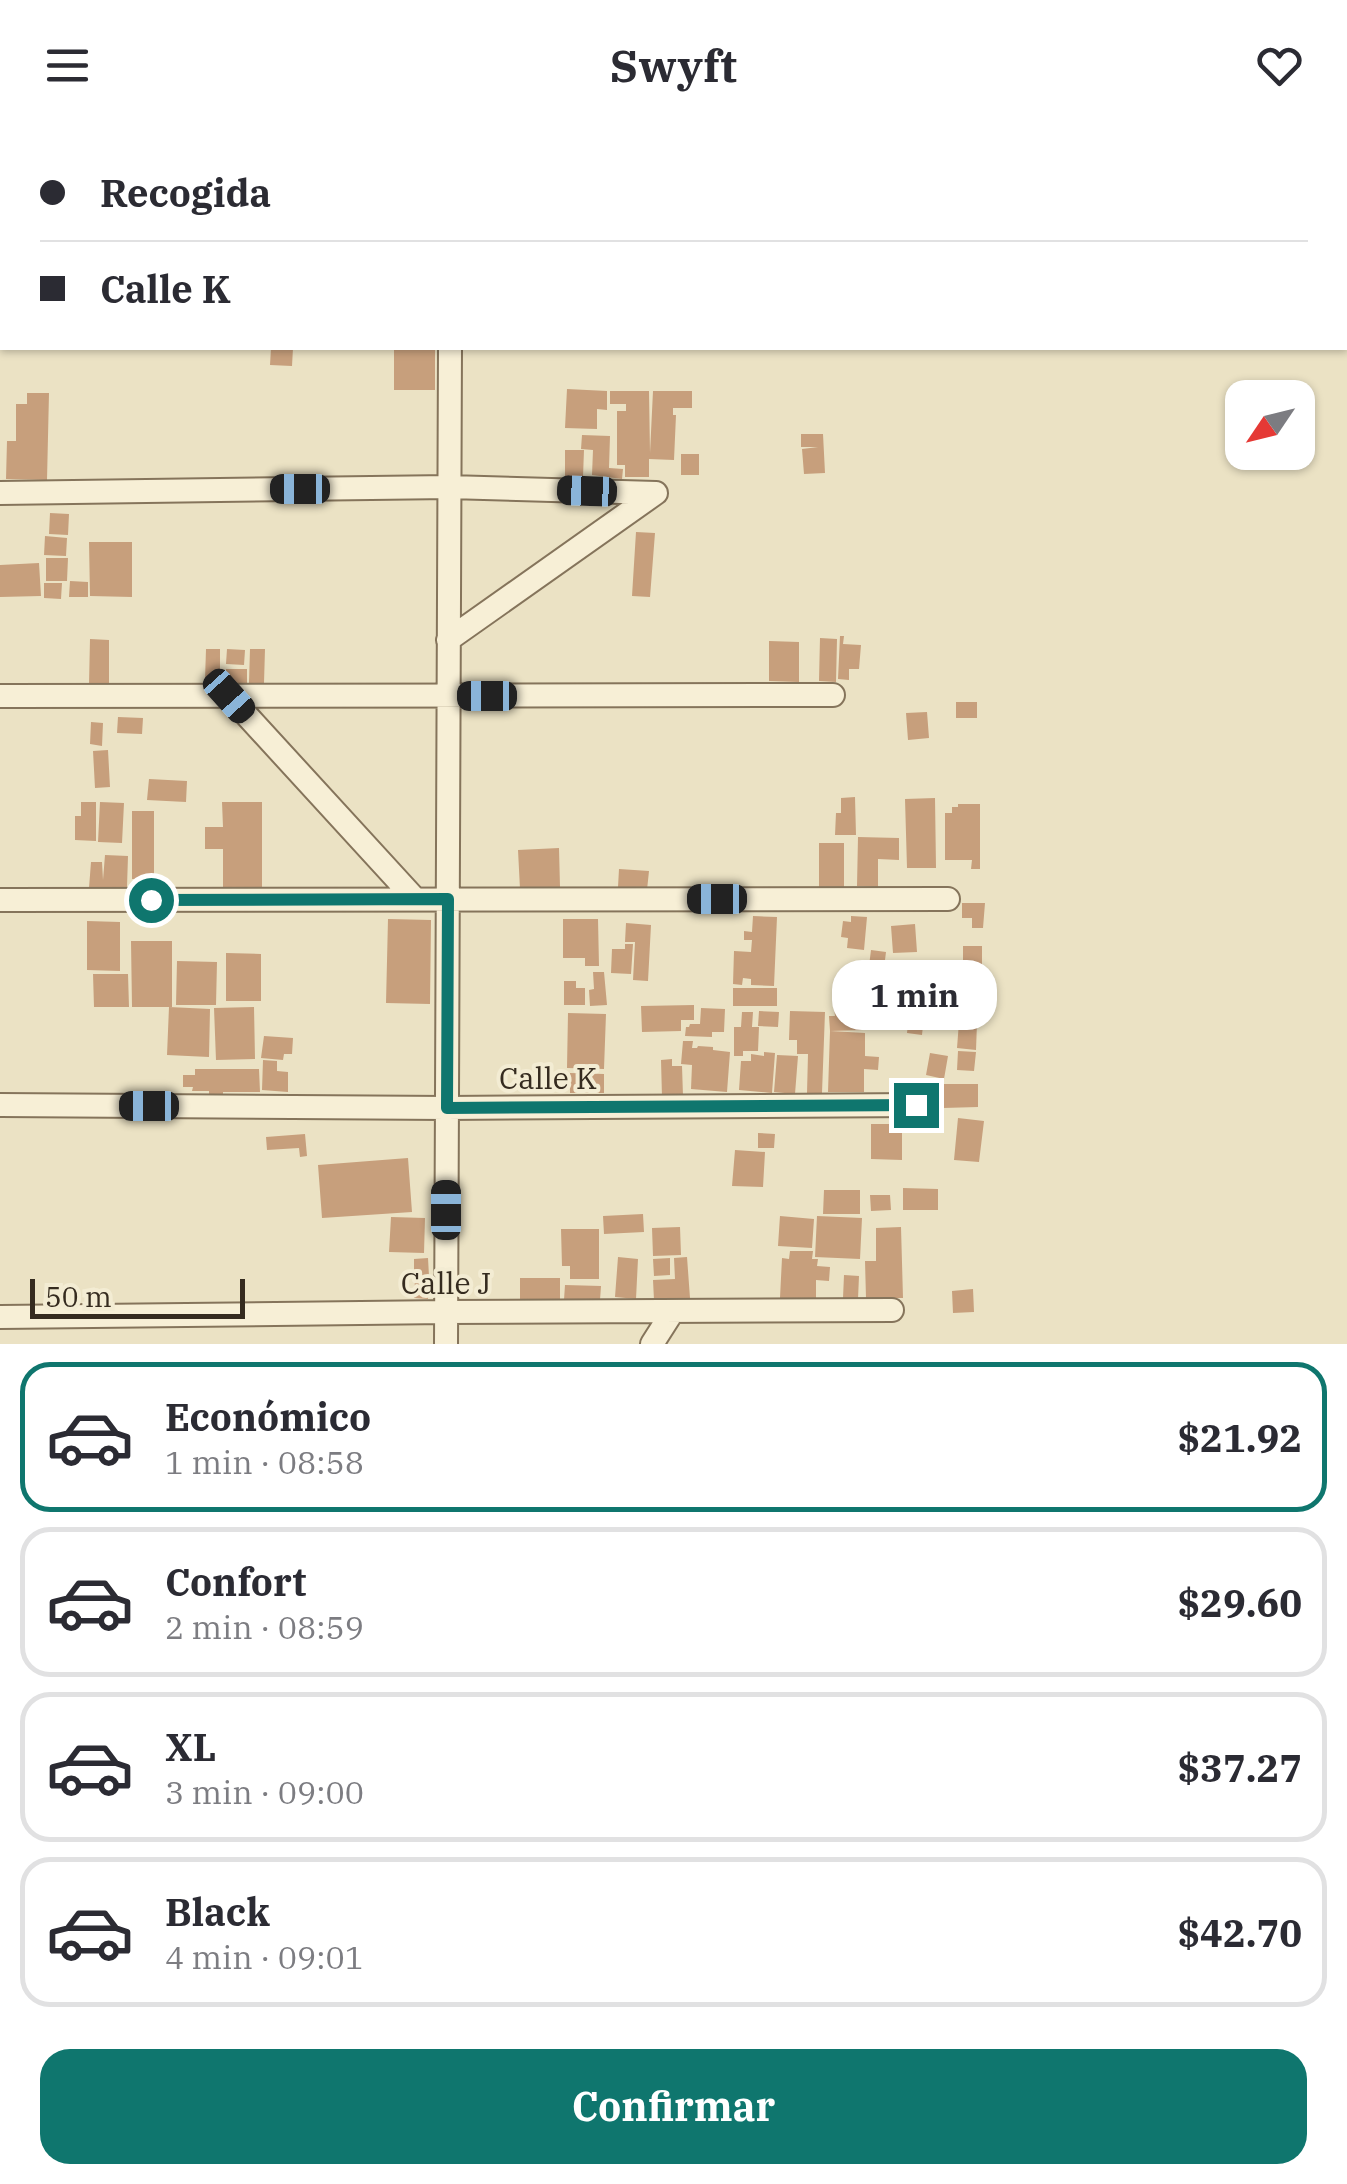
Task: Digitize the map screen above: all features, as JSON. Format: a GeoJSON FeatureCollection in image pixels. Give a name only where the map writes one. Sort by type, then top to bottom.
{"type":"FeatureCollection","features":[{"type":"Feature","properties":{"kind":"street"},"geometry":{"type":"LineString","coordinates":[[446,1344],[450,350]]}},
{"type":"Feature","properties":{"kind":"street"},"geometry":{"type":"LineString","coordinates":[[0,492],[449,488],[656,493],[448,640]]}},
{"type":"Feature","properties":{"kind":"street"},"geometry":{"type":"LineString","coordinates":[[0,696],[834,695]]}},
{"type":"Feature","properties":{"kind":"street"},"geometry":{"type":"LineString","coordinates":[[229,696],[415,899]]}},
{"type":"Feature","properties":{"kind":"street"},"geometry":{"type":"LineString","coordinates":[[0,900],[948,899]]}},
{"type":"Feature","properties":{"kind":"street","name":"Calle K"},"geometry":{"type":"LineString","coordinates":[[0,1105],[916,1105]]}},
{"type":"Feature","properties":{"kind":"street","name":"Calle J"},"geometry":{"type":"LineString","coordinates":[[0,1317],[892,1310]]}},
{"type":"Feature","properties":{"kind":"street"},"geometry":{"type":"LineString","coordinates":[[652,1344],[673,1311]]}},
{"type":"Feature","properties":{"kind":"building"},"geometry":{"type":"Polygon","coordinates":[[[271,350],[293,350],[292,366],[270,365],[271,350]]]}},
{"type":"Feature","properties":{"kind":"building"},"geometry":{"type":"Polygon","coordinates":[[[394,350],[435,350],[435,390],[394,390],[394,350]]]}},
{"type":"Feature","properties":{"kind":"building"},"geometry":{"type":"Polygon","coordinates":[[[567,389],[607,391],[607,410],[597,409],[597,429],[565,428],[567,389]]]}},
{"type":"Feature","properties":{"kind":"building"},"geometry":{"type":"Polygon","coordinates":[[[610,391],[649,391],[650,453],[653,391],[692,391],[692,408],[673,408],[674,460],[649,459],[649,477],[625,477],[625,465],[617,465],[617,411],[626,411],[626,404],[610,404],[610,391]]]}},
{"type":"Feature","properties":{"kind":"building"},"geometry":{"type":"Polygon","coordinates":[[[27,393],[49,393],[47,480],[6,479],[7,441],[16,441],[16,404],[27,404],[27,393]]]}},
{"type":"Feature","properties":{"kind":"building"},"geometry":{"type":"Polygon","coordinates":[[[801,434],[823,434],[825,473],[804,474],[802,449],[818,447],[801,447],[801,434]]]}},
{"type":"Feature","properties":{"kind":"building"},"geometry":{"type":"Polygon","coordinates":[[[582,435],[610,436],[609,468],[623,469],[622,479],[592,475],[593,450],[581,449],[582,435]]]}},
{"type":"Feature","properties":{"kind":"building"},"geometry":{"type":"Polygon","coordinates":[[[565,450],[584,450],[583,477],[565,477],[565,450]]]}},
{"type":"Feature","properties":{"kind":"building"},"geometry":{"type":"Polygon","coordinates":[[[681,454],[699,454],[699,475],[681,475],[681,454]]]}},
{"type":"Feature","properties":{"kind":"building"},"geometry":{"type":"Polygon","coordinates":[[[50,513],[69,514],[68,535],[49,534],[50,513]]]}},
{"type":"Feature","properties":{"kind":"building"},"geometry":{"type":"Polygon","coordinates":[[[636,532],[655,533],[650,597],[632,596],[636,532]]]}},
{"type":"Feature","properties":{"kind":"building"},"geometry":{"type":"Polygon","coordinates":[[[45,536],[67,538],[66,556],[44,555],[45,536]]]}},
{"type":"Feature","properties":{"kind":"building"},"geometry":{"type":"Polygon","coordinates":[[[89,542],[132,542],[132,597],[90,596],[89,542]]]}},
{"type":"Feature","properties":{"kind":"building"},"geometry":{"type":"Polygon","coordinates":[[[46,558],[68,558],[67,581],[46,581],[46,558]]]}},
{"type":"Feature","properties":{"kind":"building"},"geometry":{"type":"Polygon","coordinates":[[[39,563],[41,596],[0,597],[0,565],[39,563]]]}},
{"type":"Feature","properties":{"kind":"building"},"geometry":{"type":"Polygon","coordinates":[[[70,581],[88,582],[88,597],[69,597],[70,581]]]}},
{"type":"Feature","properties":{"kind":"building"},"geometry":{"type":"Polygon","coordinates":[[[44,583],[62,583],[61,599],[44,598],[44,583]]]}},
{"type":"Feature","properties":{"kind":"building"},"geometry":{"type":"Polygon","coordinates":[[[840,636],[844,636],[843,644],[861,645],[859,669],[849,669],[849,680],[838,679],[840,636]]]}},
{"type":"Feature","properties":{"kind":"building"},"geometry":{"type":"Polygon","coordinates":[[[820,638],[837,639],[836,682],[819,681],[820,638]]]}},
{"type":"Feature","properties":{"kind":"building"},"geometry":{"type":"Polygon","coordinates":[[[90,639],[109,640],[109,685],[89,685],[90,639]]]}},
{"type":"Feature","properties":{"kind":"building"},"geometry":{"type":"Polygon","coordinates":[[[769,641],[799,642],[799,682],[769,681],[769,641]]]}},
{"type":"Feature","properties":{"kind":"building"},"geometry":{"type":"Polygon","coordinates":[[[206,649],[220,649],[220,680],[205,680],[206,649]]]}},
{"type":"Feature","properties":{"kind":"building"},"geometry":{"type":"Polygon","coordinates":[[[227,649],[245,650],[244,665],[226,664],[227,649]]]}},
{"type":"Feature","properties":{"kind":"building"},"geometry":{"type":"Polygon","coordinates":[[[250,649],[265,649],[264,683],[249,683],[250,649]]]}},
{"type":"Feature","properties":{"kind":"building"},"geometry":{"type":"Polygon","coordinates":[[[226,669],[247,669],[247,684],[226,684],[226,669]]]}},
{"type":"Feature","properties":{"kind":"building"},"geometry":{"type":"Polygon","coordinates":[[[956,702],[977,702],[977,718],[956,718],[956,702]]]}},
{"type":"Feature","properties":{"kind":"building"},"geometry":{"type":"Polygon","coordinates":[[[927,712],[929,738],[908,740],[906,713],[927,712]]]}},
{"type":"Feature","properties":{"kind":"building"},"geometry":{"type":"Polygon","coordinates":[[[118,717],[143,718],[142,734],[117,733],[118,717]]]}},
{"type":"Feature","properties":{"kind":"building"},"geometry":{"type":"Polygon","coordinates":[[[91,722],[103,723],[102,746],[90,744],[91,722]]]}},
{"type":"Feature","properties":{"kind":"building"},"geometry":{"type":"Polygon","coordinates":[[[108,750],[110,787],[95,788],[93,751],[108,750]]]}},
{"type":"Feature","properties":{"kind":"building"},"geometry":{"type":"Polygon","coordinates":[[[149,779],[187,781],[186,802],[147,800],[149,779]]]}},
{"type":"Feature","properties":{"kind":"building"},"geometry":{"type":"Polygon","coordinates":[[[855,797],[856,835],[835,835],[841,798],[855,797]]]}},
{"type":"Feature","properties":{"kind":"building"},"geometry":{"type":"Polygon","coordinates":[[[935,798],[936,868],[907,868],[905,799],[935,798]]]}},
{"type":"Feature","properties":{"kind":"building"},"geometry":{"type":"Polygon","coordinates":[[[81,802],[96,802],[96,841],[75,840],[75,816],[81,816],[81,802]]]}},
{"type":"Feature","properties":{"kind":"building"},"geometry":{"type":"Polygon","coordinates":[[[100,802],[124,803],[122,843],[98,842],[100,802]]]}},
{"type":"Feature","properties":{"kind":"building"},"geometry":{"type":"Polygon","coordinates":[[[222,802],[262,802],[262,889],[223,888],[223,849],[205,849],[205,827],[223,827],[222,802]]]}},
{"type":"Feature","properties":{"kind":"building"},"geometry":{"type":"Polygon","coordinates":[[[980,804],[980,869],[971,869],[972,860],[945,860],[945,813],[952,813],[952,807],[980,804]]]}},
{"type":"Feature","properties":{"kind":"building"},"geometry":{"type":"Polygon","coordinates":[[[132,811],[154,811],[154,879],[132,879],[132,811]]]}},
{"type":"Feature","properties":{"kind":"building"},"geometry":{"type":"Polygon","coordinates":[[[858,837],[899,838],[899,860],[878,859],[878,887],[857,886],[858,837]]]}},
{"type":"Feature","properties":{"kind":"building"},"geometry":{"type":"Polygon","coordinates":[[[819,843],[844,843],[844,888],[819,888],[819,843]]]}},
{"type":"Feature","properties":{"kind":"building"},"geometry":{"type":"Polygon","coordinates":[[[559,848],[560,887],[520,889],[518,850],[559,848]]]}},
{"type":"Feature","properties":{"kind":"building"},"geometry":{"type":"Polygon","coordinates":[[[105,855],[128,856],[127,887],[89,888],[91,862],[102,862],[103,880],[105,855]]]}},
{"type":"Feature","properties":{"kind":"building"},"geometry":{"type":"Polygon","coordinates":[[[619,869],[649,871],[647,890],[618,887],[619,869]]]}},
{"type":"Feature","properties":{"kind":"building"},"geometry":{"type":"Polygon","coordinates":[[[962,903],[985,903],[983,928],[972,928],[972,918],[962,918],[962,903]]]}},
{"type":"Feature","properties":{"kind":"building"},"geometry":{"type":"Polygon","coordinates":[[[753,916],[777,917],[774,986],[751,985],[751,979],[743,978],[742,985],[733,984],[734,951],[751,952],[752,940],[744,940],[744,931],[752,932],[753,916]]]}},
{"type":"Feature","properties":{"kind":"building"},"geometry":{"type":"Polygon","coordinates":[[[851,916],[867,917],[864,950],[847,948],[848,938],[841,937],[843,921],[851,922],[851,916]]]}},
{"type":"Feature","properties":{"kind":"building"},"geometry":{"type":"Polygon","coordinates":[[[388,919],[431,920],[430,1004],[386,1003],[388,919]]]}},
{"type":"Feature","properties":{"kind":"building"},"geometry":{"type":"Polygon","coordinates":[[[563,919],[598,919],[599,966],[585,966],[585,958],[563,958],[563,919]]]}},
{"type":"Feature","properties":{"kind":"building"},"geometry":{"type":"Polygon","coordinates":[[[87,921],[120,922],[120,971],[87,970],[87,921]]]}},
{"type":"Feature","properties":{"kind":"building"},"geometry":{"type":"Polygon","coordinates":[[[626,923],[651,925],[648,981],[633,980],[635,942],[625,942],[626,923]]]}},
{"type":"Feature","properties":{"kind":"building"},"geometry":{"type":"Polygon","coordinates":[[[915,924],[917,952],[893,953],[891,926],[915,924]]]}},
{"type":"Feature","properties":{"kind":"building"},"geometry":{"type":"Polygon","coordinates":[[[131,941],[172,941],[172,1007],[132,1007],[131,941]]]}},
{"type":"Feature","properties":{"kind":"building"},"geometry":{"type":"Polygon","coordinates":[[[625,944],[633,944],[631,974],[611,973],[612,949],[625,949],[625,944]]]}},
{"type":"Feature","properties":{"kind":"building"},"geometry":{"type":"Polygon","coordinates":[[[963,946],[982,946],[982,964],[963,964],[963,946]]]}},
{"type":"Feature","properties":{"kind":"building"},"geometry":{"type":"Polygon","coordinates":[[[871,950],[886,952],[883,976],[868,974],[871,950]]]}},
{"type":"Feature","properties":{"kind":"building"},"geometry":{"type":"Polygon","coordinates":[[[226,953],[261,954],[261,1001],[226,1001],[226,953]]]}},
{"type":"Feature","properties":{"kind":"building"},"geometry":{"type":"Polygon","coordinates":[[[177,961],[217,962],[216,1005],[176,1005],[177,961]]]}},
{"type":"Feature","properties":{"kind":"building"},"geometry":{"type":"Polygon","coordinates":[[[945,970],[958,971],[956,996],[943,994],[945,970]]]}},
{"type":"Feature","properties":{"kind":"building"},"geometry":{"type":"Polygon","coordinates":[[[593,972],[604,972],[607,1005],[590,1006],[593,972]]]}},
{"type":"Feature","properties":{"kind":"building"},"geometry":{"type":"Polygon","coordinates":[[[887,972],[905,973],[903,1007],[884,1005],[887,972]]]}},
{"type":"Feature","properties":{"kind":"building"},"geometry":{"type":"Polygon","coordinates":[[[93,974],[128,974],[129,1007],[94,1007],[93,974]]]}},
{"type":"Feature","properties":{"kind":"building"},"geometry":{"type":"Polygon","coordinates":[[[908,974],[924,974],[923,1001],[907,1000],[908,974]]]}},
{"type":"Feature","properties":{"kind":"building"},"geometry":{"type":"Polygon","coordinates":[[[975,980],[983,981],[979,1007],[961,1005],[963,986],[973,988],[975,980]]]}},
{"type":"Feature","properties":{"kind":"building"},"geometry":{"type":"Polygon","coordinates":[[[564,981],[576,981],[576,988],[585,988],[585,1005],[564,1005],[564,981]]]}},
{"type":"Feature","properties":{"kind":"building"},"geometry":{"type":"Polygon","coordinates":[[[733,988],[777,988],[777,1006],[733,1006],[733,988]]]}},
{"type":"Feature","properties":{"kind":"building"},"geometry":{"type":"Polygon","coordinates":[[[694,1005],[694,1020],[681,1020],[681,1031],[642,1032],[641,1006],[694,1005]]]}},
{"type":"Feature","properties":{"kind":"building"},"geometry":{"type":"Polygon","coordinates":[[[910,1005],[925,1006],[922,1035],[907,1033],[910,1005]]]}},
{"type":"Feature","properties":{"kind":"building"},"geometry":{"type":"Polygon","coordinates":[[[169,1007],[210,1009],[209,1057],[167,1055],[169,1007]]]}},
{"type":"Feature","properties":{"kind":"building"},"geometry":{"type":"Polygon","coordinates":[[[254,1007],[255,1059],[216,1060],[214,1008],[254,1007]]]}},
{"type":"Feature","properties":{"kind":"building"},"geometry":{"type":"Polygon","coordinates":[[[863,1007],[864,1030],[830,1031],[829,1016],[835,1016],[834,1008],[863,1007]]]}},
{"type":"Feature","properties":{"kind":"building"},"geometry":{"type":"Polygon","coordinates":[[[701,1008],[725,1009],[724,1032],[712,1032],[712,1037],[685,1036],[686,1027],[700,1024],[701,1008]]]}},
{"type":"Feature","properties":{"kind":"building"},"geometry":{"type":"Polygon","coordinates":[[[759,1011],[779,1012],[778,1027],[758,1026],[759,1011]]]}},
{"type":"Feature","properties":{"kind":"building"},"geometry":{"type":"Polygon","coordinates":[[[790,1011],[825,1012],[822,1093],[807,1093],[808,1054],[797,1054],[797,1040],[789,1040],[790,1011]]]}},
{"type":"Feature","properties":{"kind":"building"},"geometry":{"type":"Polygon","coordinates":[[[742,1012],[753,1012],[752,1027],[759,1027],[758,1051],[743,1051],[743,1056],[734,1056],[734,1027],[741,1027],[742,1012]]]}},
{"type":"Feature","properties":{"kind":"building"},"geometry":{"type":"Polygon","coordinates":[[[568,1013],[606,1014],[604,1069],[567,1068],[568,1013]]]}},
{"type":"Feature","properties":{"kind":"building"},"geometry":{"type":"Polygon","coordinates":[[[959,1022],[977,1023],[976,1050],[957,1048],[959,1022]]]}},
{"type":"Feature","properties":{"kind":"building"},"geometry":{"type":"Polygon","coordinates":[[[830,1031],[865,1033],[865,1056],[879,1057],[878,1070],[864,1069],[864,1092],[828,1092],[830,1031]]]}},
{"type":"Feature","properties":{"kind":"building"},"geometry":{"type":"Polygon","coordinates":[[[264,1036],[293,1038],[292,1054],[284,1054],[283,1060],[261,1058],[264,1036]]]}},
{"type":"Feature","properties":{"kind":"building"},"geometry":{"type":"Polygon","coordinates":[[[683,1041],[693,1041],[692,1048],[713,1047],[730,1052],[727,1092],[691,1089],[692,1065],[681,1064],[683,1041]]]}},
{"type":"Feature","properties":{"kind":"building"},"geometry":{"type":"Polygon","coordinates":[[[958,1051],[976,1052],[974,1071],[957,1070],[958,1051]]]}},
{"type":"Feature","properties":{"kind":"building"},"geometry":{"type":"Polygon","coordinates":[[[764,1052],[775,1053],[772,1093],[739,1090],[741,1061],[751,1061],[751,1054],[764,1056],[764,1052]]]}},
{"type":"Feature","properties":{"kind":"building"},"geometry":{"type":"Polygon","coordinates":[[[930,1053],[948,1056],[944,1079],[926,1075],[930,1053]]]}},
{"type":"Feature","properties":{"kind":"building"},"geometry":{"type":"Polygon","coordinates":[[[777,1055],[798,1056],[795,1094],[774,1092],[777,1055]]]}},
{"type":"Feature","properties":{"kind":"building"},"geometry":{"type":"Polygon","coordinates":[[[672,1059],[672,1066],[682,1066],[683,1096],[662,1097],[661,1060],[672,1059]]]}},
{"type":"Feature","properties":{"kind":"building"},"geometry":{"type":"Polygon","coordinates":[[[263,1060],[277,1061],[277,1071],[288,1072],[288,1092],[262,1090],[263,1060]]]}},
{"type":"Feature","properties":{"kind":"building"},"geometry":{"type":"Polygon","coordinates":[[[195,1069],[259,1069],[260,1092],[209,1096],[209,1091],[192,1091],[193,1087],[183,1087],[183,1075],[195,1075],[195,1069]]]}},
{"type":"Feature","properties":{"kind":"building"},"geometry":{"type":"Polygon","coordinates":[[[570,1073],[604,1074],[604,1093],[570,1093],[570,1073]]]}},
{"type":"Feature","properties":{"kind":"building"},"geometry":{"type":"Polygon","coordinates":[[[942,1084],[978,1084],[978,1107],[943,1108],[942,1084]]]}},
{"type":"Feature","properties":{"kind":"building"},"geometry":{"type":"Polygon","coordinates":[[[958,1118],[984,1121],[979,1162],[954,1160],[958,1118]]]}},
{"type":"Feature","properties":{"kind":"building"},"geometry":{"type":"Polygon","coordinates":[[[871,1124],[902,1124],[902,1160],[871,1159],[871,1124]]]}},
{"type":"Feature","properties":{"kind":"building"},"geometry":{"type":"Polygon","coordinates":[[[758,1133],[775,1134],[774,1148],[758,1148],[758,1133]]]}},
{"type":"Feature","properties":{"kind":"building"},"geometry":{"type":"Polygon","coordinates":[[[305,1134],[307,1156],[300,1157],[299,1148],[267,1150],[266,1137],[305,1134]]]}},
{"type":"Feature","properties":{"kind":"building"},"geometry":{"type":"Polygon","coordinates":[[[735,1150],[765,1152],[763,1187],[732,1186],[735,1150]]]}},
{"type":"Feature","properties":{"kind":"building"},"geometry":{"type":"Polygon","coordinates":[[[408,1158],[412,1212],[322,1218],[318,1165],[408,1158]]]}},
{"type":"Feature","properties":{"kind":"building"},"geometry":{"type":"Polygon","coordinates":[[[903,1188],[938,1189],[938,1210],[903,1210],[903,1188]]]}},
{"type":"Feature","properties":{"kind":"building"},"geometry":{"type":"Polygon","coordinates":[[[824,1190],[860,1190],[860,1214],[823,1214],[824,1190]]]}},
{"type":"Feature","properties":{"kind":"building"},"geometry":{"type":"Polygon","coordinates":[[[870,1195],[890,1195],[891,1210],[871,1211],[870,1195]]]}},
{"type":"Feature","properties":{"kind":"building"},"geometry":{"type":"Polygon","coordinates":[[[643,1214],[644,1232],[604,1234],[603,1216],[643,1214]]]}},
{"type":"Feature","properties":{"kind":"building"},"geometry":{"type":"Polygon","coordinates":[[[780,1216],[814,1219],[812,1248],[778,1246],[780,1216]]]}},
{"type":"Feature","properties":{"kind":"building"},"geometry":{"type":"Polygon","coordinates":[[[817,1216],[862,1218],[860,1259],[815,1257],[817,1216]]]}},
{"type":"Feature","properties":{"kind":"building"},"geometry":{"type":"Polygon","coordinates":[[[391,1217],[425,1218],[424,1253],[389,1252],[391,1217]]]}},
{"type":"Feature","properties":{"kind":"building"},"geometry":{"type":"Polygon","coordinates":[[[680,1227],[681,1255],[653,1256],[652,1228],[680,1227]]]}},
{"type":"Feature","properties":{"kind":"building"},"geometry":{"type":"Polygon","coordinates":[[[901,1227],[903,1298],[866,1298],[865,1261],[876,1261],[876,1228],[901,1227]]]}},
{"type":"Feature","properties":{"kind":"building"},"geometry":{"type":"Polygon","coordinates":[[[561,1229],[599,1229],[599,1279],[570,1279],[570,1266],[562,1266],[561,1229]]]}},
{"type":"Feature","properties":{"kind":"building"},"geometry":{"type":"Polygon","coordinates":[[[790,1251],[813,1251],[812,1259],[818,1259],[817,1266],[830,1267],[829,1281],[816,1280],[816,1299],[780,1298],[782,1258],[789,1259],[790,1251]]]}},
{"type":"Feature","properties":{"kind":"building"},"geometry":{"type":"Polygon","coordinates":[[[618,1257],[638,1259],[636,1299],[615,1297],[618,1257]]]}},
{"type":"Feature","properties":{"kind":"building"},"geometry":{"type":"Polygon","coordinates":[[[687,1257],[690,1298],[654,1300],[653,1280],[675,1279],[674,1258],[687,1257]]]}},
{"type":"Feature","properties":{"kind":"building"},"geometry":{"type":"Polygon","coordinates":[[[428,1258],[429,1276],[414,1277],[414,1259],[428,1258]]]}},
{"type":"Feature","properties":{"kind":"building"},"geometry":{"type":"Polygon","coordinates":[[[670,1258],[670,1275],[654,1276],[653,1259],[670,1258]]]}},
{"type":"Feature","properties":{"kind":"building"},"geometry":{"type":"Polygon","coordinates":[[[844,1275],[859,1276],[858,1299],[843,1298],[844,1275]]]}},
{"type":"Feature","properties":{"kind":"building"},"geometry":{"type":"Polygon","coordinates":[[[520,1278],[560,1278],[560,1303],[520,1302],[520,1278]]]}},
{"type":"Feature","properties":{"kind":"building"},"geometry":{"type":"Polygon","coordinates":[[[415,1279],[429,1280],[428,1299],[414,1298],[415,1279]]]}},
{"type":"Feature","properties":{"kind":"building"},"geometry":{"type":"Polygon","coordinates":[[[565,1285],[601,1286],[600,1300],[564,1300],[565,1285]]]}},
{"type":"Feature","properties":{"kind":"building"},"geometry":{"type":"Polygon","coordinates":[[[973,1289],[974,1312],[953,1313],[952,1291],[973,1289]]]}},
{"type":"Feature","properties":{"kind":"route"},"geometry":{"type":"LineString","coordinates":[[151,900],[448,899],[447,1108],[916,1105]]}}]}
